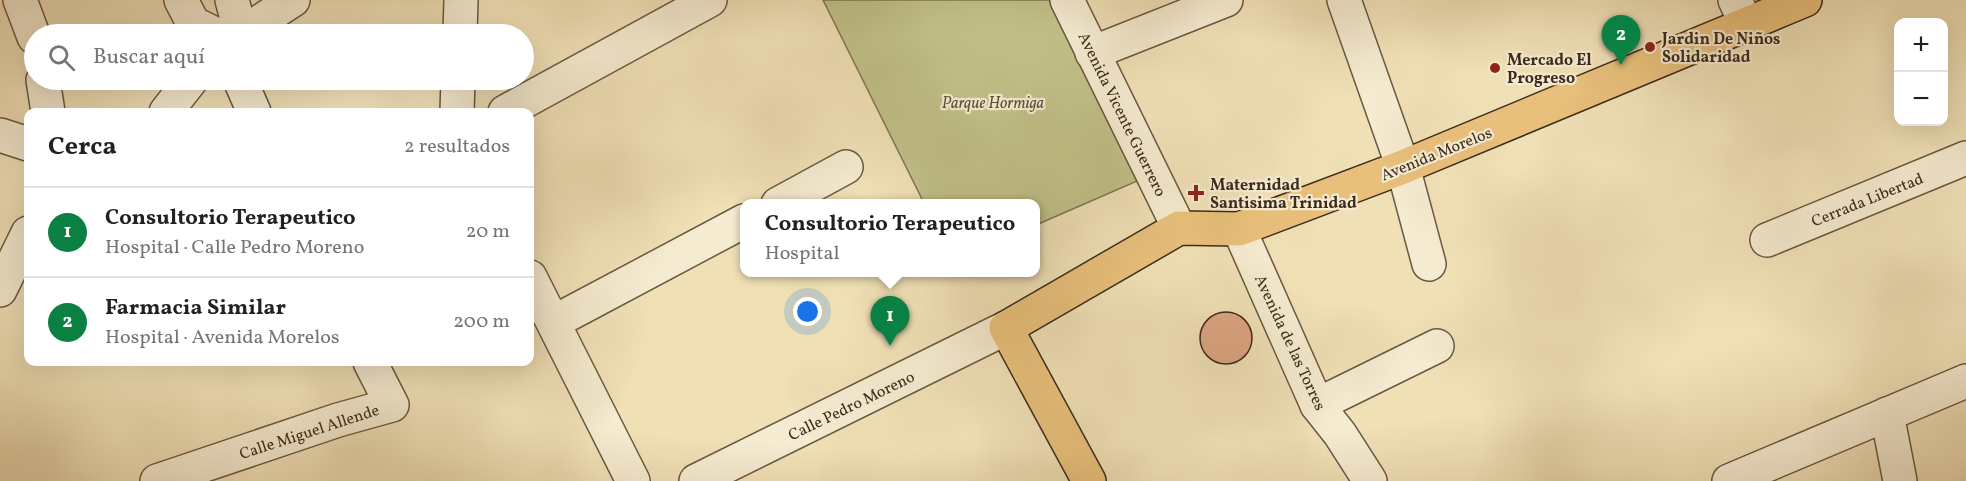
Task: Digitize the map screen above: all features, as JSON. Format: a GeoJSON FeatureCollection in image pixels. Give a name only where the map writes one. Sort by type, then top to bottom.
{"type":"FeatureCollection","features":[{"type":"Feature","properties":{"kind":"main road","name":"Avenida Morelos"},"geometry":{"type":"LineString","coordinates":[[1179,228],[1239,229],[1403,167],[1740,12],[1805,0]]}},
{"type":"Feature","properties":{"kind":"main road"},"geometry":{"type":"LineString","coordinates":[[1089,481],[1006,328],[1179,228]]}},
{"type":"Feature","properties":{"kind":"street"},"geometry":{"type":"LineString","coordinates":[[20,0],[29,24]]}},
{"type":"Feature","properties":{"kind":"street"},"geometry":{"type":"LineString","coordinates":[[182,0],[196,24]]}},
{"type":"Feature","properties":{"kind":"street"},"geometry":{"type":"LineString","coordinates":[[232,0],[238,24]]}},
{"type":"Feature","properties":{"kind":"street"},"geometry":{"type":"LineString","coordinates":[[256,24],[293,0]]}},
{"type":"Feature","properties":{"kind":"street"},"geometry":{"type":"LineString","coordinates":[[460,24],[461,0]]}},
{"type":"Feature","properties":{"kind":"street"},"geometry":{"type":"LineString","coordinates":[[512,108],[710,0]]}},
{"type":"Feature","properties":{"kind":"street","name":"Avenida Vicente Guerrero"},"geometry":{"type":"LineString","coordinates":[[1067,0],[1179,228]]}},
{"type":"Feature","properties":{"kind":"street"},"geometry":{"type":"LineString","coordinates":[[1092,53],[1226,0]]}},
{"type":"Feature","properties":{"kind":"street"},"geometry":{"type":"LineString","coordinates":[[1344,0],[1403,167],[1429,264]]}},
{"type":"Feature","properties":{"kind":"street"},"geometry":{"type":"LineString","coordinates":[[45,90],[47,108]]}},
{"type":"Feature","properties":{"kind":"street"},"geometry":{"type":"LineString","coordinates":[[169,108],[183,90]]}},
{"type":"Feature","properties":{"kind":"street"},"geometry":{"type":"LineString","coordinates":[[244,90],[252,108]]}},
{"type":"Feature","properties":{"kind":"street"},"geometry":{"type":"LineString","coordinates":[[457,108],[458,90]]}},
{"type":"Feature","properties":{"kind":"street"},"geometry":{"type":"LineString","coordinates":[[0,135],[24,143]]}},
{"type":"Feature","properties":{"kind":"street","name":"Cerrada Libertad"},"geometry":{"type":"LineString","coordinates":[[1767,240],[1966,158]]}},
{"type":"Feature","properties":{"kind":"street"},"geometry":{"type":"LineString","coordinates":[[787,199],[846,167]]}},
{"type":"Feature","properties":{"kind":"street"},"geometry":{"type":"LineString","coordinates":[[554,322],[740,223]]}},
{"type":"Feature","properties":{"kind":"street","name":"Avenida de las Torres"},"geometry":{"type":"LineString","coordinates":[[1239,229],[1317,405],[1340,434],[1370,481]]}},
{"type":"Feature","properties":{"kind":"street"},"geometry":{"type":"LineString","coordinates":[[24,241],[0,289],[24,288]]}},
{"type":"Feature","properties":{"kind":"street"},"geometry":{"type":"LineString","coordinates":[[534,284],[633,481]]}},
{"type":"Feature","properties":{"kind":"street","name":"Calle Pedro Moreno"},"geometry":{"type":"LineString","coordinates":[[696,481],[1006,328]]}},
{"type":"Feature","properties":{"kind":"street"},"geometry":{"type":"LineString","coordinates":[[1317,405],[1437,346]]}},
{"type":"Feature","properties":{"kind":"street","name":"Calle Miguel Allende"},"geometry":{"type":"LineString","coordinates":[[157,481],[338,420],[392,405],[372,366]]}},
{"type":"Feature","properties":{"kind":"street"},"geometry":{"type":"LineString","coordinates":[[1729,481],[1966,381]]}},
{"type":"Feature","properties":{"kind":"street"},"geometry":{"type":"LineString","coordinates":[[1887,414],[1900,481]]}},
{"type":"Feature","properties":{"kind":"green space","name":"Parque Hormiga"},"geometry":{"type":"Polygon","coordinates":[[[823,0],[1063,0],[1151,175],[1040,223],[1040,199],[922,199],[823,0]]]}},
{"type":"Feature","properties":{"kind":"building"},"geometry":{"type":"Polygon","coordinates":[[[1226,312],[1236,314],[1244,320],[1250,328],[1252,338],[1250,348],[1244,356],[1236,362],[1226,364],[1216,362],[1208,356],[1202,348],[1200,338],[1202,328],[1208,320],[1216,314],[1226,312]]]}},
{"type":"Feature","properties":{"kind":"place","name":"Jardin De Niños Solidaridad"},"geometry":{"type":"Point","coordinates":[1650,47]}},
{"type":"Feature","properties":{"kind":"place","name":"Farmacia Similar"},"geometry":{"type":"Point","coordinates":[1621,65]}},
{"type":"Feature","properties":{"kind":"place","name":"Mercado El Progreso"},"geometry":{"type":"Point","coordinates":[1495,68]}},
{"type":"Feature","properties":{"kind":"place","name":"Maternidad Santisima Trinidad"},"geometry":{"type":"Point","coordinates":[1196,193]}},
{"type":"Feature","properties":{"kind":"place","name":"Consultorio Terapeutico"},"geometry":{"type":"Point","coordinates":[890,346]}}]}
